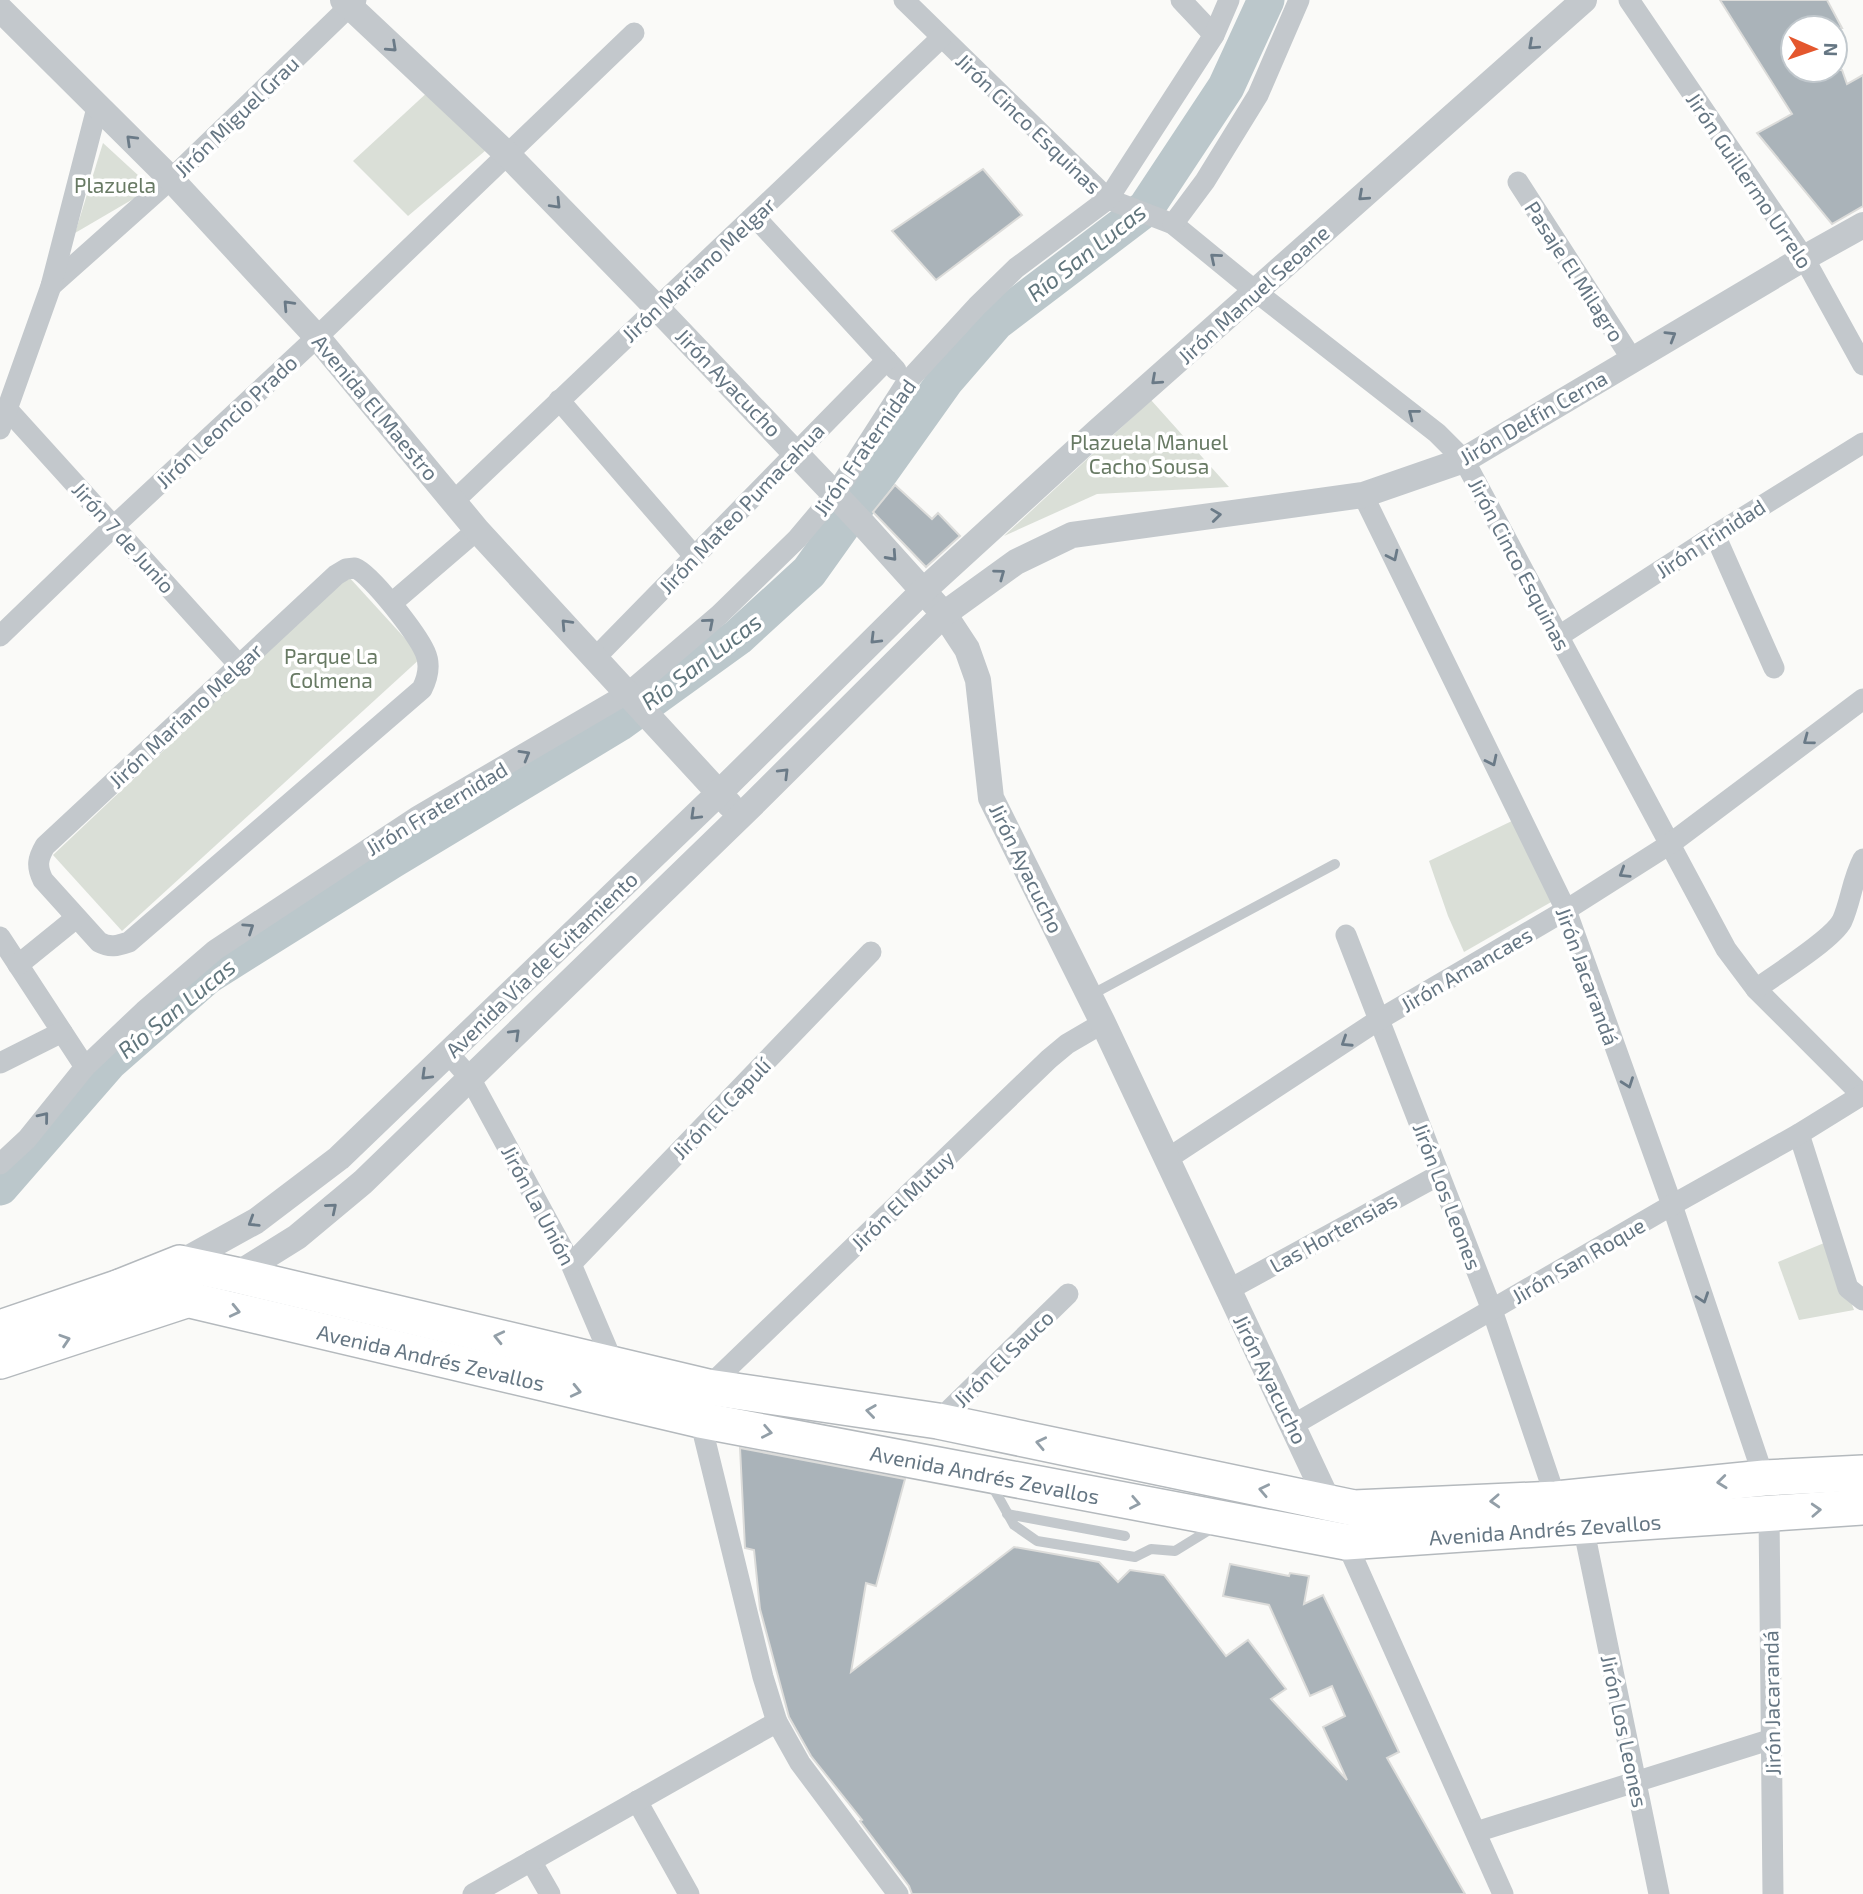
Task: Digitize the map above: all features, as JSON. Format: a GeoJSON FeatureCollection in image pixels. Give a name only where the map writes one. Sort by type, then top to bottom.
{"type":"FeatureCollection","features":[{"type":"Feature","properties":{"kind":"highway","name":"Avenida Andrés Zevallos"},"geometry":{"type":"LineString","coordinates":[[180,1263],[614,1365],[704,1404],[938,1421],[1353,1508],[1556,1499],[1764,1478],[1863,1473]]}},
{"type":"Feature","properties":{"kind":"highway","name":"Avenida Vía de Evitamiento"},"geometry":{"type":"LineString","coordinates":[[0,1328],[120,1287],[180,1263]]}},
{"type":"Feature","properties":{"kind":"highway"},"geometry":{"type":"LineString","coordinates":[[0,1361],[187,1300],[236,1275]]}},
{"type":"Feature","properties":{"kind":"highway","name":"Avenida Andrés Zevallos"},"geometry":{"type":"LineString","coordinates":[[120,1287],[704,1404],[985,1474],[1346,1542],[1863,1507]]}},
{"type":"Feature","properties":{"kind":"street","name":"Jirón Cinco Esquinas"},"geometry":{"type":"LineString","coordinates":[[904,0],[1117,203],[1171,223],[1255,292],[1437,433],[1464,460],[1726,949],[1756,989],[1863,1095]]}},
{"type":"Feature","properties":{"kind":"street"},"geometry":{"type":"LineString","coordinates":[[1181,0],[1214,35]]}},
{"type":"Feature","properties":{"kind":"street","name":"Jirón Fraternidad"},"geometry":{"type":"LineString","coordinates":[[0,1164],[27,1139],[85,1067],[144,1011],[215,950],[418,816],[633,698],[797,539],[847,507],[907,382],[1016,268],[1117,203],[1214,35],[1230,0]]}},
{"type":"Feature","properties":{"kind":"street"},"geometry":{"type":"LineString","coordinates":[[1171,223],[1205,181],[1258,94],[1299,0]]}},
{"type":"Feature","properties":{"kind":"street","name":"Jirón Manuel Seoane"},"geometry":{"type":"LineString","coordinates":[[923,591],[1584,0]]}},
{"type":"Feature","properties":{"kind":"street","name":"Jirón Guillermo Urrelo"},"geometry":{"type":"LineString","coordinates":[[1629,0],[1804,258],[1863,365]]}},
{"type":"Feature","properties":{"kind":"street","name":"Jirón Ayacucho"},"geometry":{"type":"LineString","coordinates":[[350,2],[508,155],[657,307],[847,507],[944,614],[967,649],[978,680],[991,798],[1090,996],[1293,1425],[1503,1894]]}},
{"type":"Feature","properties":{"kind":"street","name":"Jirón Miguel Grau"},"geometry":{"type":"LineString","coordinates":[[51,286],[172,179],[350,2]]}},
{"type":"Feature","properties":{"kind":"street","name":"Avenida El Maestro"},"geometry":{"type":"LineString","coordinates":[[0,9],[97,108],[172,179],[317,337],[478,530],[740,816]]}},
{"type":"Feature","properties":{"kind":"street","name":"Jirón Leoncio Prado"},"geometry":{"type":"LineString","coordinates":[[0,636],[634,33]]}},
{"type":"Feature","properties":{"kind":"street","name":"Jirón Mariano Melgar"},"geometry":{"type":"LineString","coordinates":[[454,501],[941,38]]}},
{"type":"Feature","properties":{"kind":"street","name":"Jirón Miguel Grau"},"geometry":{"type":"LineString","coordinates":[[4,419],[51,286],[97,108]]}},
{"type":"Feature","properties":{"kind":"street","name":"Pasaje El Milagro"},"geometry":{"type":"LineString","coordinates":[[1518,182],[1632,359]]}},
{"type":"Feature","properties":{"kind":"street"},"geometry":{"type":"LineString","coordinates":[[755,216],[907,382]]}},
{"type":"Feature","properties":{"kind":"street","name":"Jirón Delfín Cerna"},"geometry":{"type":"LineString","coordinates":[[944,614],[1016,562],[1072,535],[1363,495],[1464,460],[1863,225]]}},
{"type":"Feature","properties":{"kind":"street","name":"Jirón Mateo Pumacahua"},"geometry":{"type":"LineString","coordinates":[[596,657],[887,360]]}},
{"type":"Feature","properties":{"kind":"street"},"geometry":{"type":"LineString","coordinates":[[559,400],[694,556]]}},
{"type":"Feature","properties":{"kind":"street","name":"Jirón 7 de Junio"},"geometry":{"type":"LineString","coordinates":[[4,419],[114,525],[239,665]]}},
{"type":"Feature","properties":{"kind":"street","name":"Jirón Trinidad"},"geometry":{"type":"LineString","coordinates":[[1559,636],[1863,443]]}},
{"type":"Feature","properties":{"kind":"street","name":"Jirón Jacarandá"},"geometry":{"type":"LineString","coordinates":[[1363,495],[1566,910],[1672,1205],[1764,1478]]}},
{"type":"Feature","properties":{"kind":"street"},"geometry":{"type":"LineString","coordinates":[[392,604],[478,530]]}},
{"type":"Feature","properties":{"kind":"street"},"geometry":{"type":"LineString","coordinates":[[1715,535],[1774,668]]}},
{"type":"Feature","properties":{"kind":"street","name":"Jirón Mariano Melgar"},"geometry":{"type":"LineString","coordinates":[[346,569],[362,570],[392,604],[425,652],[429,665],[428,677],[422,689],[129,942],[108,946],[99,942],[43,880],[38,870],[39,857],[46,846],[337,575],[346,569]]}},
{"type":"Feature","properties":{"kind":"street","name":"Avenida Vía de Evitamiento"},"geometry":{"type":"LineString","coordinates":[[180,1263],[256,1221],[340,1158],[719,793],[923,591]]}},
{"type":"Feature","properties":{"kind":"street","name":"Avenida Vía de Evitamiento"},"geometry":{"type":"LineString","coordinates":[[236,1275],[297,1237],[363,1182],[944,614]]}},
{"type":"Feature","properties":{"kind":"street","name":"Jirón Amancaes"},"geometry":{"type":"LineString","coordinates":[[1167,1158],[1380,1019],[1566,910],[1670,844],[1863,699]]}},
{"type":"Feature","properties":{"kind":"street"},"geometry":{"type":"LineString","coordinates":[[1756,989],[1829,936],[1841,923],[1852,881],[1863,859]]}},
{"type":"Feature","properties":{"kind":"street"},"geometry":{"type":"LineString","coordinates":[[18,965],[76,918]]}},
{"type":"Feature","properties":{"kind":"street","name":"Jirón Los Leones"},"geometry":{"type":"LineString","coordinates":[[1346,935],[1492,1310],[1556,1499]]}},
{"type":"Feature","properties":{"kind":"street"},"geometry":{"type":"LineString","coordinates":[[0,937],[85,1067]]}},
{"type":"Feature","properties":{"kind":"street","name":"Jirón El Capulí"},"geometry":{"type":"LineString","coordinates":[[571,1264],[871,953]]}},
{"type":"Feature","properties":{"kind":"street","name":"Jirón El Mutuy"},"geometry":{"type":"LineString","coordinates":[[704,1404],[1040,1067],[1067,1044],[1103,1023]]}},
{"type":"Feature","properties":{"kind":"street"},"geometry":{"type":"LineString","coordinates":[[0,1063],[62,1032]]}},
{"type":"Feature","properties":{"kind":"street","name":"Jirón La Unión"},"geometry":{"type":"LineString","coordinates":[[448,1053],[470,1078],[571,1264],[614,1365]]}},
{"type":"Feature","properties":{"kind":"street","name":"Jirón San Roque"},"geometry":{"type":"LineString","coordinates":[[1293,1425],[1863,1095]]}},
{"type":"Feature","properties":{"kind":"street"},"geometry":{"type":"LineString","coordinates":[[1799,1134],[1848,1288],[1863,1300]]}},
{"type":"Feature","properties":{"kind":"street","name":"Las Hortensias"},"geometry":{"type":"LineString","coordinates":[[1228,1290],[1439,1175]]}},
{"type":"Feature","properties":{"kind":"street","name":"Jirón El Sauco"},"geometry":{"type":"LineString","coordinates":[[938,1421],[1068,1294]]}},
{"type":"Feature","properties":{"kind":"street"},"geometry":{"type":"LineString","coordinates":[[704,1404],[763,1677],[777,1723],[800,1763],[898,1894]]}},
{"type":"Feature","properties":{"kind":"street","name":"Jirón Jacarandá"},"geometry":{"type":"LineString","coordinates":[[1769,1513],[1773,1894]]}},
{"type":"Feature","properties":{"kind":"street","name":"Jirón Los Leones"},"geometry":{"type":"LineString","coordinates":[[1583,1527],[1659,1894]]}},
{"type":"Feature","properties":{"kind":"street"},"geometry":{"type":"LineString","coordinates":[[473,1894],[777,1723]]}},
{"type":"Feature","properties":{"kind":"street"},"geometry":{"type":"LineString","coordinates":[[1476,1832],[1772,1739]]}},
{"type":"Feature","properties":{"kind":"street"},"geometry":{"type":"LineString","coordinates":[[637,1801],[689,1894]]}},
{"type":"Feature","properties":{"kind":"street"},"geometry":{"type":"LineString","coordinates":[[531,1861],[550,1894]]}},
{"type":"Feature","properties":{"kind":"lane"},"geometry":{"type":"LineString","coordinates":[[1090,996],[1335,864]]}},
{"type":"Feature","properties":{"kind":"lane"},"geometry":{"type":"LineString","coordinates":[[985,1474],[1014,1525],[1037,1541],[1135,1557],[1151,1549],[1175,1551],[1225,1520]]}},
{"type":"Feature","properties":{"kind":"lane"},"geometry":{"type":"LineString","coordinates":[[1007,1514],[1125,1536]]}},
{"type":"Feature","properties":{"kind":"green space"},"geometry":{"type":"Polygon","coordinates":[[[430,90],[492,145],[408,216],[353,161],[430,90]]]}},
{"type":"Feature","properties":{"kind":"green space","name":"Plazuela"},"geometry":{"type":"Polygon","coordinates":[[[103,143],[152,188],[75,233],[103,143]]]}},
{"type":"Feature","properties":{"kind":"green space","name":"Plazuela Manuel Cacho Sousa"},"geometry":{"type":"Polygon","coordinates":[[[1151,400],[1229,487],[1097,494],[1004,536],[1151,400]]]}},
{"type":"Feature","properties":{"kind":"green space","name":"Parque La Colmena"},"geometry":{"type":"Polygon","coordinates":[[[348,576],[422,657],[122,931],[53,855],[348,576]]]}},
{"type":"Feature","properties":{"kind":"green space"},"geometry":{"type":"Polygon","coordinates":[[[1516,819],[1553,901],[1464,952],[1429,861],[1516,819]]]}},
{"type":"Feature","properties":{"kind":"green space"},"geometry":{"type":"Polygon","coordinates":[[[1829,1241],[1854,1310],[1799,1320],[1778,1262],[1829,1241]]]}},
{"type":"Feature","properties":{"kind":"building"},"geometry":{"type":"Polygon","coordinates":[[[1720,0],[1827,0],[1834,14],[1779,14],[1779,84],[1849,84],[1863,75],[1863,206],[1832,224],[1757,133],[1792,114],[1720,0]]]}},
{"type":"Feature","properties":{"kind":"building"},"geometry":{"type":"Polygon","coordinates":[[[983,169],[1022,215],[936,280],[892,231],[983,169]]]}},
{"type":"Feature","properties":{"kind":"building"},"geometry":{"type":"Polygon","coordinates":[[[895,485],[932,519],[938,513],[960,536],[926,567],[873,512],[895,485]]]}},
{"type":"Feature","properties":{"kind":"building"},"geometry":{"type":"Polygon","coordinates":[[[740,1448],[905,1479],[876,1586],[866,1583],[851,1672],[1014,1547],[1099,1562],[1118,1582],[1130,1570],[1164,1575],[1226,1656],[1248,1640],[1286,1689],[1271,1699],[1347,1780],[1323,1727],[1345,1716],[1332,1686],[1310,1696],[1269,1605],[1223,1596],[1230,1564],[1289,1576],[1290,1573],[1309,1576],[1304,1604],[1323,1595],[1399,1752],[1387,1758],[1465,1894],[912,1894],[909,1886],[860,1821],[862,1820],[811,1756],[789,1717],[760,1609],[754,1550],[745,1548],[740,1448]]]}},
{"type":"Feature","properties":{"kind":"waterway","name":"Río San Lucas"},"geometry":{"type":"LineString","coordinates":[[0,1187],[109,1062],[207,976],[619,723],[738,637],[809,572],[945,381],[996,322],[1146,208],[1226,87],[1266,0]]}}]}
